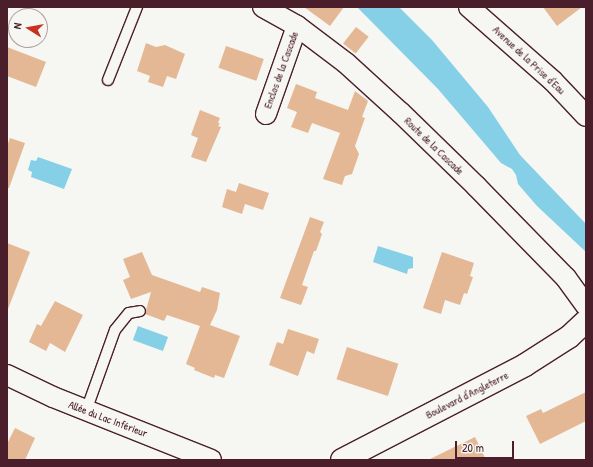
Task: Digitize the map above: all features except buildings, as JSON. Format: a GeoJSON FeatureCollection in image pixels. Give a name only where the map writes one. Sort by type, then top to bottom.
{"type":"FeatureCollection","features":[{"type":"Feature","properties":{"kind":"street","name":"Route de la Cascade"},"geometry":{"type":"LineString","coordinates":[[263,7],[297,26],[346,63],[476,186],[566,278],[586,306]]}},
{"type":"Feature","properties":{"kind":"street","name":"Avenue de la Prise d'Eau"},"geometry":{"type":"LineString","coordinates":[[469,7],[553,81],[586,116]]}},
{"type":"Feature","properties":{"kind":"street","name":"Enclos de la Cascade"},"geometry":{"type":"LineString","coordinates":[[266,114],[297,26]]}},
{"type":"Feature","properties":{"kind":"street","name":"Boulevard d'Angleterre"},"geometry":{"type":"LineString","coordinates":[[342,460],[525,365],[569,337],[586,321]]}},
{"type":"Feature","properties":{"kind":"street","name":"Allée du Lac Inférieur"},"geometry":{"type":"LineString","coordinates":[[7,375],[86,411],[211,460]]}},
{"type":"Feature","properties":{"kind":"lane"},"geometry":{"type":"LineString","coordinates":[[108,80],[137,7]]}},
{"type":"Feature","properties":{"kind":"lane"},"geometry":{"type":"LineString","coordinates":[[86,411],[115,330],[129,313],[140,310]]}},
{"type":"Feature","properties":{"kind":"water"},"geometry":{"type":"Polygon","coordinates":[[[357,7],[399,7],[432,40],[488,107],[520,155],[586,224],[586,252],[537,206],[518,184],[516,175],[512,169],[501,163],[438,89],[357,7]]]}},
{"type":"Feature","properties":{"kind":"water"},"geometry":{"type":"Polygon","coordinates":[[[38,157],[72,169],[64,189],[31,177],[32,172],[28,170],[31,160],[36,161],[38,157]]]}},
{"type":"Feature","properties":{"kind":"water"},"geometry":{"type":"Polygon","coordinates":[[[378,246],[413,257],[413,268],[408,269],[407,274],[373,262],[378,246]]]}},
{"type":"Feature","properties":{"kind":"water"},"geometry":{"type":"Polygon","coordinates":[[[138,326],[168,337],[163,351],[133,340],[138,326]]]}}]}
